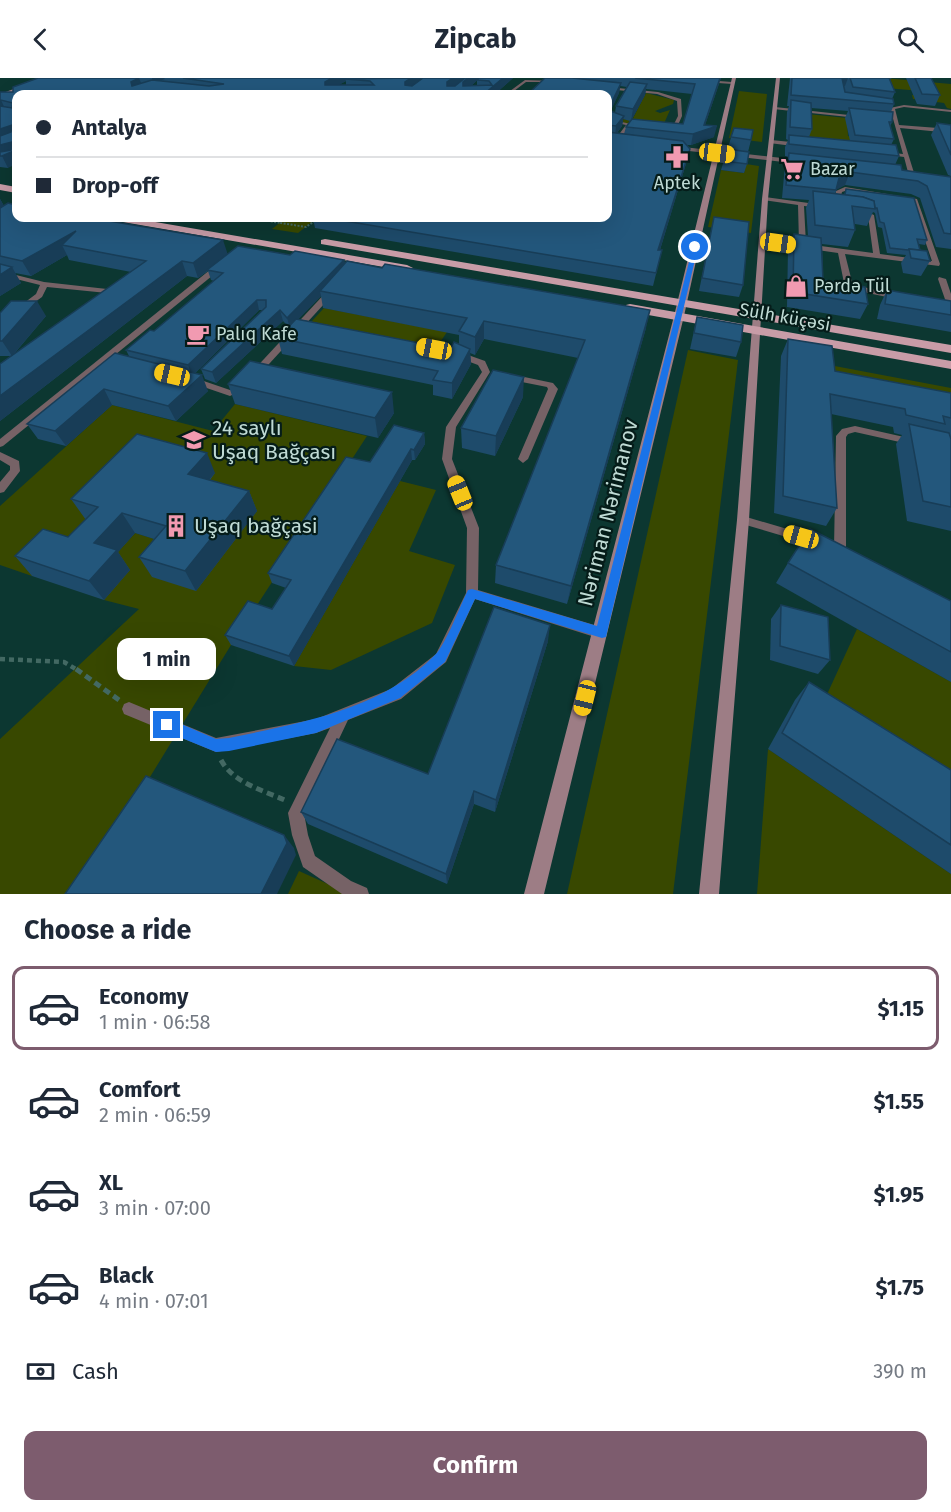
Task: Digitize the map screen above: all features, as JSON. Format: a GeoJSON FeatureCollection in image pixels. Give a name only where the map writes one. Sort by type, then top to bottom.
{"type":"FeatureCollection","features":[{"type":"Feature","properties":{"kind":"highway"},"geometry":{"type":"LineString","coordinates":[[140,222],[252,241],[357,264],[479,281]]}},
{"type":"Feature","properties":{"kind":"highway","name":"Sülh küçəsi"},"geometry":{"type":"LineString","coordinates":[[216,222],[280,229],[682,303],[900,356],[951,365]]}},
{"type":"Feature","properties":{"kind":"highway","name":"Sülh küçəsi"},"geometry":{"type":"LineString","coordinates":[[621,306],[679,316],[758,323],[951,349]]}},
{"type":"Feature","properties":{"kind":"highway"},"geometry":{"type":"LineString","coordinates":[[897,340],[900,356]]}},
{"type":"Feature","properties":{"kind":"main road"},"geometry":{"type":"LineString","coordinates":[[18,90],[49,78]]}},
{"type":"Feature","properties":{"kind":"main road"},"geometry":{"type":"LineString","coordinates":[[709,894],[758,323],[765,199],[778,78]]}},
{"type":"Feature","properties":{"kind":"main road"},"geometry":{"type":"LineString","coordinates":[[682,303],[733,81]]}},
{"type":"Feature","properties":{"kind":"main road","name":"Nəriman Nərimanov"},"geometry":{"type":"LineString","coordinates":[[534,894],[602,633],[682,303]]}},
{"type":"Feature","properties":{"kind":"street"},"geometry":{"type":"LineString","coordinates":[[612,140],[628,142]]}},
{"type":"Feature","properties":{"kind":"street"},"geometry":{"type":"LineString","coordinates":[[662,146],[805,163]]}},
{"type":"Feature","properties":{"kind":"street"},"geometry":{"type":"LineString","coordinates":[[900,174],[922,177]]}},
{"type":"Feature","properties":{"kind":"lane"},"geometry":{"type":"LineString","coordinates":[[513,90],[525,81],[569,84]]}},
{"type":"Feature","properties":{"kind":"lane"},"geometry":{"type":"LineString","coordinates":[[535,89],[546,81]]}},
{"type":"Feature","properties":{"kind":"lane"},"geometry":{"type":"LineString","coordinates":[[704,81],[733,81]]}},
{"type":"Feature","properties":{"kind":"lane"},"geometry":{"type":"LineString","coordinates":[[603,87],[668,95],[679,100],[680,116],[676,126],[656,127]]}},
{"type":"Feature","properties":{"kind":"lane"},"geometry":{"type":"LineString","coordinates":[[620,99],[627,89]]}},
{"type":"Feature","properties":{"kind":"lane"},"geometry":{"type":"LineString","coordinates":[[0,97],[8,99]]}},
{"type":"Feature","properties":{"kind":"lane"},"geometry":{"type":"LineString","coordinates":[[884,105],[950,111],[951,117]]}},
{"type":"Feature","properties":{"kind":"lane"},"geometry":{"type":"LineString","coordinates":[[894,106],[895,123],[912,176]]}},
{"type":"Feature","properties":{"kind":"lane"},"geometry":{"type":"LineString","coordinates":[[775,108],[870,118]]}},
{"type":"Feature","properties":{"kind":"lane"},"geometry":{"type":"LineString","coordinates":[[882,119],[951,131]]}},
{"type":"Feature","properties":{"kind":"lane"},"geometry":{"type":"LineString","coordinates":[[612,121],[638,125]]}},
{"type":"Feature","properties":{"kind":"lane"},"geometry":{"type":"LineString","coordinates":[[617,141],[629,124]]}},
{"type":"Feature","properties":{"kind":"lane"},"geometry":{"type":"LineString","coordinates":[[771,141],[814,146]]}},
{"type":"Feature","properties":{"kind":"lane"},"geometry":{"type":"LineString","coordinates":[[877,153],[906,156]]}},
{"type":"Feature","properties":{"kind":"lane"},"geometry":{"type":"LineString","coordinates":[[836,207],[839,191],[845,189],[914,199],[951,306],[940,305]]}},
{"type":"Feature","properties":{"kind":"lane"},"geometry":{"type":"LineString","coordinates":[[765,199],[857,210],[872,215],[877,256]]}},
{"type":"Feature","properties":{"kind":"lane"},"geometry":{"type":"LineString","coordinates":[[801,204],[803,246]]}},
{"type":"Feature","properties":{"kind":"lane"},"geometry":{"type":"LineString","coordinates":[[762,240],[936,264]]}},
{"type":"Feature","properties":{"kind":"lane"},"geometry":{"type":"LineString","coordinates":[[238,252],[252,241]]}},
{"type":"Feature","properties":{"kind":"lane"},"geometry":{"type":"LineString","coordinates":[[841,251],[848,283],[852,287],[905,299]]}},
{"type":"Feature","properties":{"kind":"lane"},"geometry":{"type":"LineString","coordinates":[[0,444],[230,259]]}},
{"type":"Feature","properties":{"kind":"lane"},"geometry":{"type":"LineString","coordinates":[[0,273],[44,284],[107,291]]}},
{"type":"Feature","properties":{"kind":"lane"},"geometry":{"type":"LineString","coordinates":[[942,279],[951,281]]}},
{"type":"Feature","properties":{"kind":"lane"},"geometry":{"type":"LineString","coordinates":[[0,325],[39,296],[44,284]]}},
{"type":"Feature","properties":{"kind":"lane"},"geometry":{"type":"LineString","coordinates":[[184,378],[230,393],[241,389],[338,285]]}},
{"type":"Feature","properties":{"kind":"lane"},"geometry":{"type":"LineString","coordinates":[[300,324],[311,326]]}},
{"type":"Feature","properties":{"kind":"lane"},"geometry":{"type":"LineString","coordinates":[[445,351],[482,363],[486,372]]}},
{"type":"Feature","properties":{"kind":"lane"},"geometry":{"type":"LineString","coordinates":[[103,359],[115,362]]}},
{"type":"Feature","properties":{"kind":"lane"},"geometry":{"type":"LineString","coordinates":[[486,372],[550,385],[553,389],[523,459]]}},
{"type":"Feature","properties":{"kind":"lane"},"geometry":{"type":"LineString","coordinates":[[129,709],[216,745],[316,726],[396,694],[441,658],[472,593],[473,528],[447,459],[451,427],[486,372]]}},
{"type":"Feature","properties":{"kind":"lane"},"geometry":{"type":"LineString","coordinates":[[195,381],[204,373]]}},
{"type":"Feature","properties":{"kind":"lane"},"geometry":{"type":"LineString","coordinates":[[742,520],[845,552],[841,436],[845,431],[855,429],[924,445]]}},
{"type":"Feature","properties":{"kind":"lane"},"geometry":{"type":"LineString","coordinates":[[0,455],[15,464],[15,471],[0,489]]}},
{"type":"Feature","properties":{"kind":"lane"},"geometry":{"type":"LineString","coordinates":[[472,593],[602,633]]}},
{"type":"Feature","properties":{"kind":"lane"},"geometry":{"type":"LineString","coordinates":[[343,715],[296,813],[300,835],[309,861],[345,887],[361,894]]}},
{"type":"Feature","properties":{"kind":"path"},"geometry":{"type":"LineString","coordinates":[[261,222],[280,229],[291,225],[308,227],[314,222]]}},
{"type":"Feature","properties":{"kind":"path"},"geometry":{"type":"LineString","coordinates":[[280,229],[284,222]]}},
{"type":"Feature","properties":{"kind":"path"},"geometry":{"type":"LineString","coordinates":[[280,229],[291,225]]}},
{"type":"Feature","properties":{"kind":"path"},"geometry":{"type":"LineString","coordinates":[[0,659],[64,662],[93,679],[129,709]]}},
{"type":"Feature","properties":{"kind":"path"},"geometry":{"type":"LineString","coordinates":[[216,745],[222,766],[235,777],[299,807]]}},
{"type":"Feature","properties":{"kind":"green space"},"geometry":{"type":"Polygon","coordinates":[[[884,78],[951,84],[951,109],[947,108],[944,103],[913,99],[912,95],[923,96],[921,91],[886,88],[884,78]]]}},
{"type":"Feature","properties":{"kind":"green space"},"geometry":{"type":"Polygon","coordinates":[[[739,91],[767,94],[762,142],[729,138],[739,91]]]}},
{"type":"Feature","properties":{"kind":"green space"},"geometry":{"type":"Polygon","coordinates":[[[646,93],[674,100],[673,104],[655,111],[660,113],[670,110],[662,128],[629,125],[613,118],[632,120],[646,93]]]}},
{"type":"Feature","properties":{"kind":"green space"},"geometry":{"type":"Polygon","coordinates":[[[807,114],[847,118],[848,136],[863,138],[864,143],[808,142],[807,114]]]}},
{"type":"Feature","properties":{"kind":"green space"},"geometry":{"type":"Polygon","coordinates":[[[746,164],[759,166],[751,233],[708,227],[721,170],[744,173],[746,164]]]}},
{"type":"Feature","properties":{"kind":"green space"},"geometry":{"type":"Polygon","coordinates":[[[281,222],[312,222],[298,233],[272,229],[281,222]]]}},
{"type":"Feature","properties":{"kind":"green space"},"geometry":{"type":"Polygon","coordinates":[[[324,308],[447,332],[428,360],[300,334],[324,308]]]}},
{"type":"Feature","properties":{"kind":"green space"},"geometry":{"type":"Polygon","coordinates":[[[688,350],[738,360],[673,894],[567,894],[688,350]]]}},
{"type":"Feature","properties":{"kind":"green space"},"geometry":{"type":"Polygon","coordinates":[[[824,364],[951,388],[951,413],[826,389],[824,364]]]}},
{"type":"Feature","properties":{"kind":"green space"},"geometry":{"type":"Polygon","coordinates":[[[235,404],[367,436],[231,645],[142,790],[72,894],[0,894],[0,739],[139,609],[104,600],[108,563],[135,533],[177,546],[257,511],[112,528],[32,576],[0,565],[0,506],[112,405],[213,431],[235,404]]]}},
{"type":"Feature","properties":{"kind":"green space"},"geometry":{"type":"Polygon","coordinates":[[[400,481],[436,490],[409,551],[455,565],[432,623],[331,670],[294,666],[400,481]]]}},
{"type":"Feature","properties":{"kind":"green space"},"geometry":{"type":"Polygon","coordinates":[[[857,629],[951,682],[951,800],[818,714],[857,629]]]}},
{"type":"Feature","properties":{"kind":"green space"},"geometry":{"type":"Polygon","coordinates":[[[768,749],[951,874],[951,894],[757,894],[768,749]]]}},
{"type":"Feature","properties":{"kind":"green space"},"geometry":{"type":"Polygon","coordinates":[[[299,871],[350,894],[288,894],[299,871]]]}},
{"type":"Feature","properties":{"kind":"building"},"geometry":{"type":"Polygon","coordinates":[[[38,78],[139,78],[131,82],[132,86],[152,80],[209,86],[224,84],[183,78],[332,78],[325,82],[325,85],[374,85],[370,81],[345,79],[411,78],[405,82],[405,85],[412,86],[423,78],[453,78],[447,82],[447,86],[455,86],[468,78],[463,82],[463,86],[492,85],[489,81],[477,80],[479,78],[503,78],[489,90],[13,90],[13,87],[38,78]]]}},
{"type":"Feature","properties":{"kind":"building"},"geometry":{"type":"Polygon","coordinates":[[[545,78],[621,83],[612,102],[612,90],[532,90],[545,78]]]}},
{"type":"Feature","properties":{"kind":"building"},"geometry":{"type":"Polygon","coordinates":[[[635,78],[720,78],[704,125],[717,126],[693,134],[626,127],[632,119],[683,124],[695,84],[635,78]]]}},
{"type":"Feature","properties":{"kind":"building"},"geometry":{"type":"Polygon","coordinates":[[[792,78],[842,78],[845,92],[893,99],[894,104],[791,95],[792,78]]]}},
{"type":"Feature","properties":{"kind":"building"},"geometry":{"type":"Polygon","coordinates":[[[850,78],[889,78],[895,92],[853,87],[850,78]]]}},
{"type":"Feature","properties":{"kind":"building"},"geometry":{"type":"Polygon","coordinates":[[[915,78],[931,78],[940,95],[922,94],[915,78]]]}},
{"type":"Feature","properties":{"kind":"building"},"geometry":{"type":"Polygon","coordinates":[[[630,82],[647,84],[633,109],[616,106],[630,82]]]}},
{"type":"Feature","properties":{"kind":"building"},"geometry":{"type":"Polygon","coordinates":[[[0,92],[12,92],[12,103],[1,100],[0,102],[0,92]]]}},
{"type":"Feature","properties":{"kind":"building"},"geometry":{"type":"Polygon","coordinates":[[[791,100],[811,103],[812,129],[790,127],[791,100]]]}},
{"type":"Feature","properties":{"kind":"building"},"geometry":{"type":"Polygon","coordinates":[[[0,106],[12,108],[12,125],[0,129],[0,106]]]}},
{"type":"Feature","properties":{"kind":"building"},"geometry":{"type":"Polygon","coordinates":[[[849,108],[893,112],[892,122],[889,122],[894,139],[855,135],[849,108]]]}},
{"type":"Feature","properties":{"kind":"building"},"geometry":{"type":"Polygon","coordinates":[[[612,112],[624,116],[616,126],[612,126],[612,112]]]}},
{"type":"Feature","properties":{"kind":"building"},"geometry":{"type":"Polygon","coordinates":[[[937,123],[951,125],[951,155],[937,123]]]}},
{"type":"Feature","properties":{"kind":"building"},"geometry":{"type":"Polygon","coordinates":[[[12,125],[12,142],[0,145],[0,136],[11,132],[12,125]]]}},
{"type":"Feature","properties":{"kind":"building"},"geometry":{"type":"Polygon","coordinates":[[[734,128],[753,130],[751,140],[731,137],[734,128]]]}},
{"type":"Feature","properties":{"kind":"building"},"geometry":{"type":"Polygon","coordinates":[[[612,132],[683,141],[690,149],[658,250],[662,250],[656,273],[351,222],[612,222],[612,132]]]}},
{"type":"Feature","properties":{"kind":"building"},"geometry":{"type":"Polygon","coordinates":[[[789,135],[896,145],[899,156],[789,144],[789,135]]]}},
{"type":"Feature","properties":{"kind":"building"},"geometry":{"type":"Polygon","coordinates":[[[12,142],[12,152],[0,156],[0,152],[11,150],[12,142]]]}},
{"type":"Feature","properties":{"kind":"building"},"geometry":{"type":"Polygon","coordinates":[[[727,149],[749,152],[747,164],[724,161],[727,149]]]}},
{"type":"Feature","properties":{"kind":"building"},"geometry":{"type":"Polygon","coordinates":[[[789,153],[901,165],[902,170],[951,177],[951,234],[944,233],[927,186],[918,181],[850,172],[839,178],[836,190],[786,185],[789,153]]]}},
{"type":"Feature","properties":{"kind":"building"},"geometry":{"type":"Polygon","coordinates":[[[846,189],[914,198],[927,240],[917,239],[920,250],[890,248],[884,223],[880,222],[874,201],[845,195],[846,189]]]}},
{"type":"Feature","properties":{"kind":"building"},"geometry":{"type":"Polygon","coordinates":[[[813,191],[863,197],[874,201],[875,209],[852,206],[855,230],[815,225],[813,191]]]}},
{"type":"Feature","properties":{"kind":"building"},"geometry":{"type":"Polygon","coordinates":[[[8,203],[12,204],[12,222],[115,222],[223,240],[193,263],[182,261],[0,396],[0,364],[146,261],[62,245],[76,231],[22,261],[0,256],[0,208],[8,203]]]}},
{"type":"Feature","properties":{"kind":"building"},"geometry":{"type":"Polygon","coordinates":[[[714,217],[749,222],[743,285],[702,278],[714,217]]]}},
{"type":"Feature","properties":{"kind":"building"},"geometry":{"type":"Polygon","coordinates":[[[794,234],[821,238],[823,280],[865,287],[868,304],[793,292],[794,234]]]}},
{"type":"Feature","properties":{"kind":"building"},"geometry":{"type":"Polygon","coordinates":[[[238,246],[290,255],[295,251],[344,260],[287,318],[280,310],[212,372],[201,369],[266,307],[266,300],[257,300],[188,365],[126,350],[150,330],[154,331],[223,273],[207,270],[238,246]]]}},
{"type":"Feature","properties":{"kind":"building"},"geometry":{"type":"Polygon","coordinates":[[[909,249],[927,251],[930,261],[911,258],[909,249]]]}},
{"type":"Feature","properties":{"kind":"building"},"geometry":{"type":"Polygon","coordinates":[[[347,261],[382,268],[385,264],[650,310],[571,586],[496,565],[585,340],[484,321],[475,337],[459,331],[467,318],[320,291],[347,261]]]}},
{"type":"Feature","properties":{"kind":"building"},"geometry":{"type":"Polygon","coordinates":[[[0,264],[12,267],[0,275],[0,264]]]}},
{"type":"Feature","properties":{"kind":"building"},"geometry":{"type":"Polygon","coordinates":[[[887,290],[951,301],[951,315],[885,304],[887,290]]]}},
{"type":"Feature","properties":{"kind":"building"},"geometry":{"type":"Polygon","coordinates":[[[11,301],[37,301],[0,341],[0,313],[11,301]]]}},
{"type":"Feature","properties":{"kind":"building"},"geometry":{"type":"Polygon","coordinates":[[[697,317],[743,325],[741,342],[694,333],[697,317]]]}},
{"type":"Feature","properties":{"kind":"building"},"geometry":{"type":"Polygon","coordinates":[[[296,319],[450,349],[454,342],[470,349],[452,383],[433,380],[438,371],[278,338],[296,319]]]}},
{"type":"Feature","properties":{"kind":"building"},"geometry":{"type":"Polygon","coordinates":[[[788,339],[832,346],[835,371],[951,393],[951,418],[943,416],[945,424],[906,415],[905,409],[830,394],[837,508],[783,496],[788,339]]]}},
{"type":"Feature","properties":{"kind":"building"},"geometry":{"type":"Polygon","coordinates":[[[115,353],[202,375],[168,406],[104,389],[55,431],[27,424],[115,353]]]}},
{"type":"Feature","properties":{"kind":"building"},"geometry":{"type":"Polygon","coordinates":[[[250,361],[392,392],[375,418],[228,384],[250,361]]]}},
{"type":"Feature","properties":{"kind":"building"},"geometry":{"type":"Polygon","coordinates":[[[493,370],[524,377],[496,436],[461,428],[493,370]]]}},
{"type":"Feature","properties":{"kind":"building"},"geometry":{"type":"Polygon","coordinates":[[[909,424],[949,433],[951,439],[951,507],[923,501],[909,424]]]}},
{"type":"Feature","properties":{"kind":"building"},"geometry":{"type":"Polygon","coordinates":[[[394,425],[424,433],[414,450],[411,449],[289,656],[225,635],[248,601],[272,609],[291,580],[268,573],[346,457],[370,462],[394,425]]]}},
{"type":"Feature","properties":{"kind":"building"},"geometry":{"type":"Polygon","coordinates":[[[137,434],[207,453],[188,474],[249,491],[185,571],[139,557],[166,526],[122,513],[94,543],[117,550],[89,581],[15,556],[43,529],[68,537],[98,507],[71,499],[137,434]]]}},
{"type":"Feature","properties":{"kind":"building"},"geometry":{"type":"Polygon","coordinates":[[[810,529],[951,601],[951,652],[788,563],[810,529]]]}},
{"type":"Feature","properties":{"kind":"building"},"geometry":{"type":"Polygon","coordinates":[[[781,605],[828,617],[830,660],[780,646],[781,605]]]}},
{"type":"Feature","properties":{"kind":"building"},"geometry":{"type":"Polygon","coordinates":[[[494,607],[550,625],[496,800],[474,791],[446,874],[301,812],[337,739],[428,774],[494,607]]]}},
{"type":"Feature","properties":{"kind":"building"},"geometry":{"type":"Polygon","coordinates":[[[809,682],[951,770],[951,845],[782,733],[809,682]]]}},
{"type":"Feature","properties":{"kind":"building"},"geometry":{"type":"Polygon","coordinates":[[[146,776],[284,835],[287,843],[261,894],[65,894],[146,776]]]}},
{"type":"Feature","properties":{"kind":"place","name":"Aptek"},"geometry":{"type":"Point","coordinates":[677,157]}},
{"type":"Feature","properties":{"kind":"place","name":"Bazar"},"geometry":{"type":"Point","coordinates":[792,169]}},
{"type":"Feature","properties":{"kind":"place","name":"Pərdə Tül"},"geometry":{"type":"Point","coordinates":[796,286]}},
{"type":"Feature","properties":{"kind":"place","name":"Palıq Kafe"},"geometry":{"type":"Point","coordinates":[198,334]}},
{"type":"Feature","properties":{"kind":"place","name":"24 saylı Uşaq Bağçası"},"geometry":{"type":"Point","coordinates":[194,440]}},
{"type":"Feature","properties":{"kind":"place","name":"Uşaq bağçasi"},"geometry":{"type":"Point","coordinates":[176,526]}},
{"type":"Feature","properties":{"kind":"route"},"geometry":{"type":"LineString","coordinates":[[167,725],[216,745],[229,744],[316,726],[396,694],[441,658],[472,593],[602,633],[695,247]]}}]}
